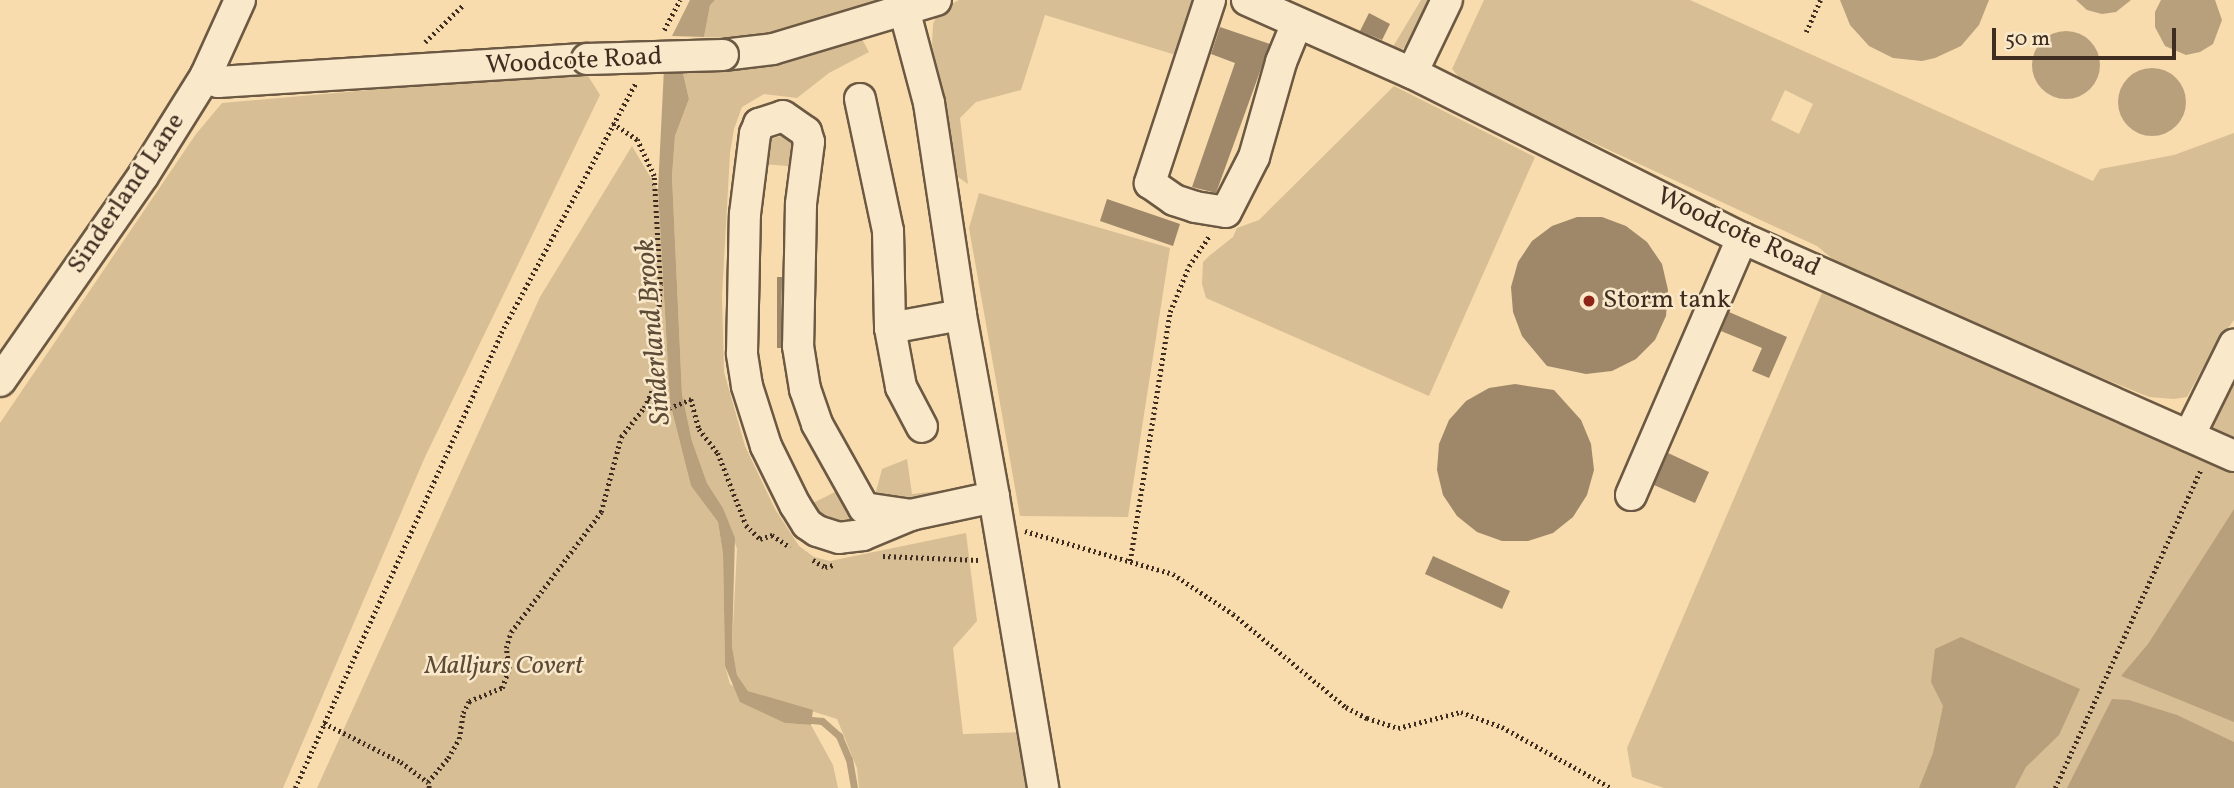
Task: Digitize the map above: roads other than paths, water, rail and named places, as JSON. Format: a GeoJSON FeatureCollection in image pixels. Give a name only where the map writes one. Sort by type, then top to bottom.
{"type":"FeatureCollection","features":[{"type":"Feature","properties":{"kind":"street","name":"Sinderland Lane"},"geometry":{"type":"LineString","coordinates":[[0,381],[142,176],[206,75],[240,0]]}},
{"type":"Feature","properties":{"kind":"street","name":"Woodcote Road"},"geometry":{"type":"LineString","coordinates":[[206,75],[218,82],[587,59],[723,55],[773,49],[936,0]]}},
{"type":"Feature","properties":{"kind":"street"},"geometry":{"type":"LineString","coordinates":[[1210,0],[1150,183],[1174,200],[1213,212],[1226,212],[1254,157],[1281,62],[1297,23]]}},
{"type":"Feature","properties":{"kind":"street","name":"Woodcote Road"},"geometry":{"type":"LineString","coordinates":[[1247,0],[1412,73],[1742,238],[2234,456]]}},
{"type":"Feature","properties":{"kind":"street"},"geometry":{"type":"LineString","coordinates":[[1412,73],[1447,0]]}},
{"type":"Feature","properties":{"kind":"street"},"geometry":{"type":"LineString","coordinates":[[904,9],[929,103],[961,315],[1043,788]]}},
{"type":"Feature","properties":{"kind":"street"},"geometry":{"type":"LineString","coordinates":[[860,99],[888,231],[890,328],[901,387],[922,427]]}},
{"type":"Feature","properties":{"kind":"street"},"geometry":{"type":"LineString","coordinates":[[911,515],[864,508],[817,424],[805,390],[798,346],[801,204],[810,142],[806,132],[793,121],[783,116],[770,119],[759,124],[750,163],[745,214],[742,340],[747,386],[766,446],[795,505],[807,524],[817,531],[839,538],[863,535],[911,515],[994,497]]}},
{"type":"Feature","properties":{"kind":"street"},"geometry":{"type":"LineString","coordinates":[[1631,495],[1742,238]]}},
{"type":"Feature","properties":{"kind":"street"},"geometry":{"type":"LineString","coordinates":[[890,328],[961,315]]}},
{"type":"Feature","properties":{"kind":"street"},"geometry":{"type":"LineString","coordinates":[[2197,439],[2234,345]]}},
{"type":"Feature","properties":{"kind":"waterway","name":"Sinderland Brook"},"geometry":{"type":"LineString","coordinates":[[802,719],[822,721],[839,736],[849,759],[854,788]]}},
{"type":"Feature","properties":{"kind":"place","name":"Storm tank"},"geometry":{"type":"Point","coordinates":[1589,301]}},
{"type":"Feature","properties":{"kind":"park label","name":"Malljurs Covert"},"geometry":{"type":"Point","coordinates":[504,667]}}]}
